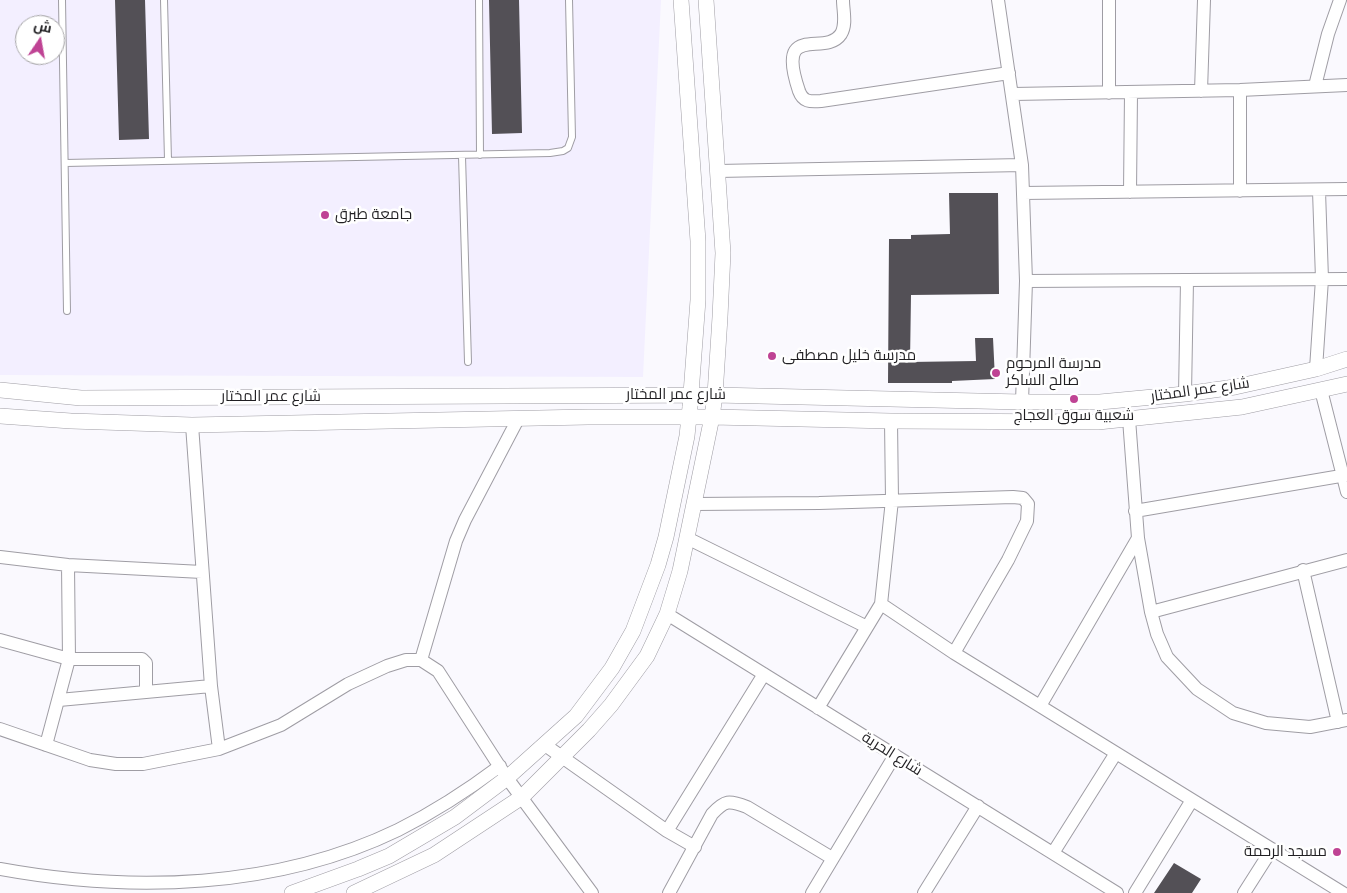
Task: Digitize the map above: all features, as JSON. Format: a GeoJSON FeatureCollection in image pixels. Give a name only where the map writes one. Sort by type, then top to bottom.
{"type":"FeatureCollection","features":[{"type":"Feature","properties":{"kind":"street"},"geometry":{"type":"LineString","coordinates":[[0,869],[44,880],[112,889],[179,889],[246,880],[285,871],[362,846],[434,810],[468,789],[504,772],[545,745],[576,716],[601,684],[623,650],[658,564],[666,536],[690,417],[698,300],[698,241],[695,175],[681,0]]}},
{"type":"Feature","properties":{"kind":"street"},"geometry":{"type":"LineString","coordinates":[[354,893],[434,855],[522,797],[589,730],[616,698],[647,656],[667,614],[680,571],[712,418],[715,395],[723,253],[706,0]]}},
{"type":"Feature","properties":{"kind":"street"},"geometry":{"type":"LineString","coordinates":[[843,0],[845,20],[840,36],[827,42],[807,44],[799,47],[794,53],[792,61],[795,80],[801,97],[808,102],[821,102],[1009,73]]}},
{"type":"Feature","properties":{"kind":"street"},"geometry":{"type":"LineString","coordinates":[[998,0],[1022,165],[1026,281],[1022,402]]}},
{"type":"Feature","properties":{"kind":"street"},"geometry":{"type":"LineString","coordinates":[[1109,0],[1110,93]]}},
{"type":"Feature","properties":{"kind":"street"},"geometry":{"type":"LineString","coordinates":[[1201,91],[1204,0]]}},
{"type":"Feature","properties":{"kind":"street"},"geometry":{"type":"LineString","coordinates":[[1315,86],[1328,34],[1340,0]]}},
{"type":"Feature","properties":{"kind":"street"},"geometry":{"type":"LineString","coordinates":[[1013,94],[1131,93],[1347,85]]}},
{"type":"Feature","properties":{"kind":"street"},"geometry":{"type":"LineString","coordinates":[[1240,90],[1240,191]]}},
{"type":"Feature","properties":{"kind":"street"},"geometry":{"type":"LineString","coordinates":[[1130,192],[1131,93]]}},
{"type":"Feature","properties":{"kind":"street"},"geometry":{"type":"LineString","coordinates":[[718,171],[1022,165]]}},
{"type":"Feature","properties":{"kind":"street"},"geometry":{"type":"LineString","coordinates":[[1023,193],[1319,191],[1347,189]]}},
{"type":"Feature","properties":{"kind":"street"},"geometry":{"type":"LineString","coordinates":[[1316,369],[1322,280],[1319,191]]}},
{"type":"Feature","properties":{"kind":"street"},"geometry":{"type":"LineString","coordinates":[[1026,281],[1347,279]]}},
{"type":"Feature","properties":{"kind":"street"},"geometry":{"type":"LineString","coordinates":[[1185,394],[1186,281]]}},
{"type":"Feature","properties":{"kind":"street","name":"شارع عمر المختار"},"geometry":{"type":"LineString","coordinates":[[0,390],[81,398],[715,395],[1100,402],[1235,387],[1316,369],[1347,359]]}},
{"type":"Feature","properties":{"kind":"street","name":"شارع عمر المختار"},"geometry":{"type":"LineString","coordinates":[[0,416],[71,421],[192,425],[690,417],[891,421],[1098,422],[1242,407],[1347,384]]}},
{"type":"Feature","properties":{"kind":"street"},"geometry":{"type":"LineString","coordinates":[[1321,390],[1345,475],[1347,492]]}},
{"type":"Feature","properties":{"kind":"street"},"geometry":{"type":"LineString","coordinates":[[421,660],[456,542],[465,520],[518,419]]}},
{"type":"Feature","properties":{"kind":"street"},"geometry":{"type":"LineString","coordinates":[[1129,420],[1138,538],[1151,612],[1167,657],[1197,689],[1233,713],[1266,723],[1310,727],[1343,721],[1303,570]]}},
{"type":"Feature","properties":{"kind":"street"},"geometry":{"type":"LineString","coordinates":[[818,708],[881,604],[892,500],[891,421]]}},
{"type":"Feature","properties":{"kind":"street"},"geometry":{"type":"LineString","coordinates":[[192,425],[211,686],[219,749]]}},
{"type":"Feature","properties":{"kind":"street"},"geometry":{"type":"LineString","coordinates":[[1135,511],[1345,475]]}},
{"type":"Feature","properties":{"kind":"street"},"geometry":{"type":"LineString","coordinates":[[694,504],[1023,498],[1028,504],[1026,521],[1008,560],[954,653]]}},
{"type":"Feature","properties":{"kind":"street"},"geometry":{"type":"LineString","coordinates":[[687,538],[867,627]]}},
{"type":"Feature","properties":{"kind":"street"},"geometry":{"type":"LineString","coordinates":[[1040,706],[1138,538]]}},
{"type":"Feature","properties":{"kind":"street"},"geometry":{"type":"LineString","coordinates":[[0,557],[68,565],[202,572]]}},
{"type":"Feature","properties":{"kind":"street"},"geometry":{"type":"LineString","coordinates":[[1151,612],[1303,570],[1347,560]]}},
{"type":"Feature","properties":{"kind":"street"},"geometry":{"type":"LineString","coordinates":[[46,745],[69,659],[68,565]]}},
{"type":"Feature","properties":{"kind":"street"},"geometry":{"type":"LineString","coordinates":[[881,604],[954,653],[1343,893]]}},
{"type":"Feature","properties":{"kind":"street","name":"شارع الحرية"},"geometry":{"type":"LineString","coordinates":[[667,614],[1117,893]]}},
{"type":"Feature","properties":{"kind":"street"},"geometry":{"type":"LineString","coordinates":[[0,640],[69,659],[142,659],[146,663],[146,692]]}},
{"type":"Feature","properties":{"kind":"street"},"geometry":{"type":"LineString","coordinates":[[0,729],[90,760],[116,764],[143,764],[219,749],[281,726],[348,684],[386,666],[406,660],[421,660],[438,671],[504,772],[592,893]]}},
{"type":"Feature","properties":{"kind":"street"},"geometry":{"type":"LineString","coordinates":[[667,831],[764,674]]}},
{"type":"Feature","properties":{"kind":"street"},"geometry":{"type":"LineString","coordinates":[[58,700],[211,686]]}},
{"type":"Feature","properties":{"kind":"street"},"geometry":{"type":"LineString","coordinates":[[545,745],[667,831],[695,847]]}},
{"type":"Feature","properties":{"kind":"street"},"geometry":{"type":"LineString","coordinates":[[1053,853],[1116,753]]}},
{"type":"Feature","properties":{"kind":"street"},"geometry":{"type":"LineString","coordinates":[[812,893],[895,755]]}},
{"type":"Feature","properties":{"kind":"street"},"geometry":{"type":"LineString","coordinates":[[292,893],[389,856],[455,817],[504,772]]}},
{"type":"Feature","properties":{"kind":"street"},"geometry":{"type":"LineString","coordinates":[[1135,893],[1192,800]]}},
{"type":"Feature","properties":{"kind":"street"},"geometry":{"type":"LineString","coordinates":[[669,893],[712,814],[718,807],[727,802],[736,802],[747,807],[832,858]]}},
{"type":"Feature","properties":{"kind":"street"},"geometry":{"type":"LineString","coordinates":[[924,893],[978,806]]}},
{"type":"Feature","properties":{"kind":"street"},"geometry":{"type":"LineString","coordinates":[[1244,893],[1272,849]]}},
{"type":"Feature","properties":{"kind":"lane"},"geometry":{"type":"LineString","coordinates":[[62,0],[67,311]]}},
{"type":"Feature","properties":{"kind":"lane"},"geometry":{"type":"LineString","coordinates":[[164,0],[168,160]]}},
{"type":"Feature","properties":{"kind":"lane"},"geometry":{"type":"LineString","coordinates":[[478,0],[480,155]]}},
{"type":"Feature","properties":{"kind":"lane"},"geometry":{"type":"LineString","coordinates":[[65,163],[550,154],[563,151],[568,148],[571,142],[572,129],[569,0]]}},
{"type":"Feature","properties":{"kind":"lane"},"geometry":{"type":"LineString","coordinates":[[462,156],[468,362]]}},
{"type":"Feature","properties":{"kind":"shaded area","name":"جامعة طبرق"},"geometry":{"type":"Polygon","coordinates":[[[0,0],[661,0],[643,377],[0,375],[0,0]]]}},
{"type":"Feature","properties":{"kind":"building"},"geometry":{"type":"Polygon","coordinates":[[[115,0],[145,0],[149,139],[119,140],[115,0]]]}},
{"type":"Feature","properties":{"kind":"building"},"geometry":{"type":"Polygon","coordinates":[[[489,0],[519,0],[522,133],[492,134],[489,0]]]}},
{"type":"Feature","properties":{"kind":"building"},"geometry":{"type":"Polygon","coordinates":[[[949,193],[998,193],[999,294],[911,295],[910,362],[976,361],[975,338],[993,338],[995,379],[952,381],[952,383],[888,383],[889,239],[911,239],[911,235],[950,234],[949,193]]]}},
{"type":"Feature","properties":{"kind":"building"},"geometry":{"type":"Polygon","coordinates":[[[1174,863],[1201,879],[1192,893],[1154,893],[1174,863]]]}},
{"type":"Feature","properties":{"kind":"place","name":"جامعة طبرق"},"geometry":{"type":"Point","coordinates":[325,215]}},
{"type":"Feature","properties":{"kind":"place","name":"مدرسة خليل مصطفى"},"geometry":{"type":"Point","coordinates":[772,356]}},
{"type":"Feature","properties":{"kind":"place","name":"مدرسة المرحوم صالح الساكر"},"geometry":{"type":"Point","coordinates":[996,373]}},
{"type":"Feature","properties":{"kind":"place","name":"شعبية سوق العجاج"},"geometry":{"type":"Point","coordinates":[1074,399]}},
{"type":"Feature","properties":{"kind":"place","name":"مسجد الرحمة"},"geometry":{"type":"Point","coordinates":[1337,852]}}]}
